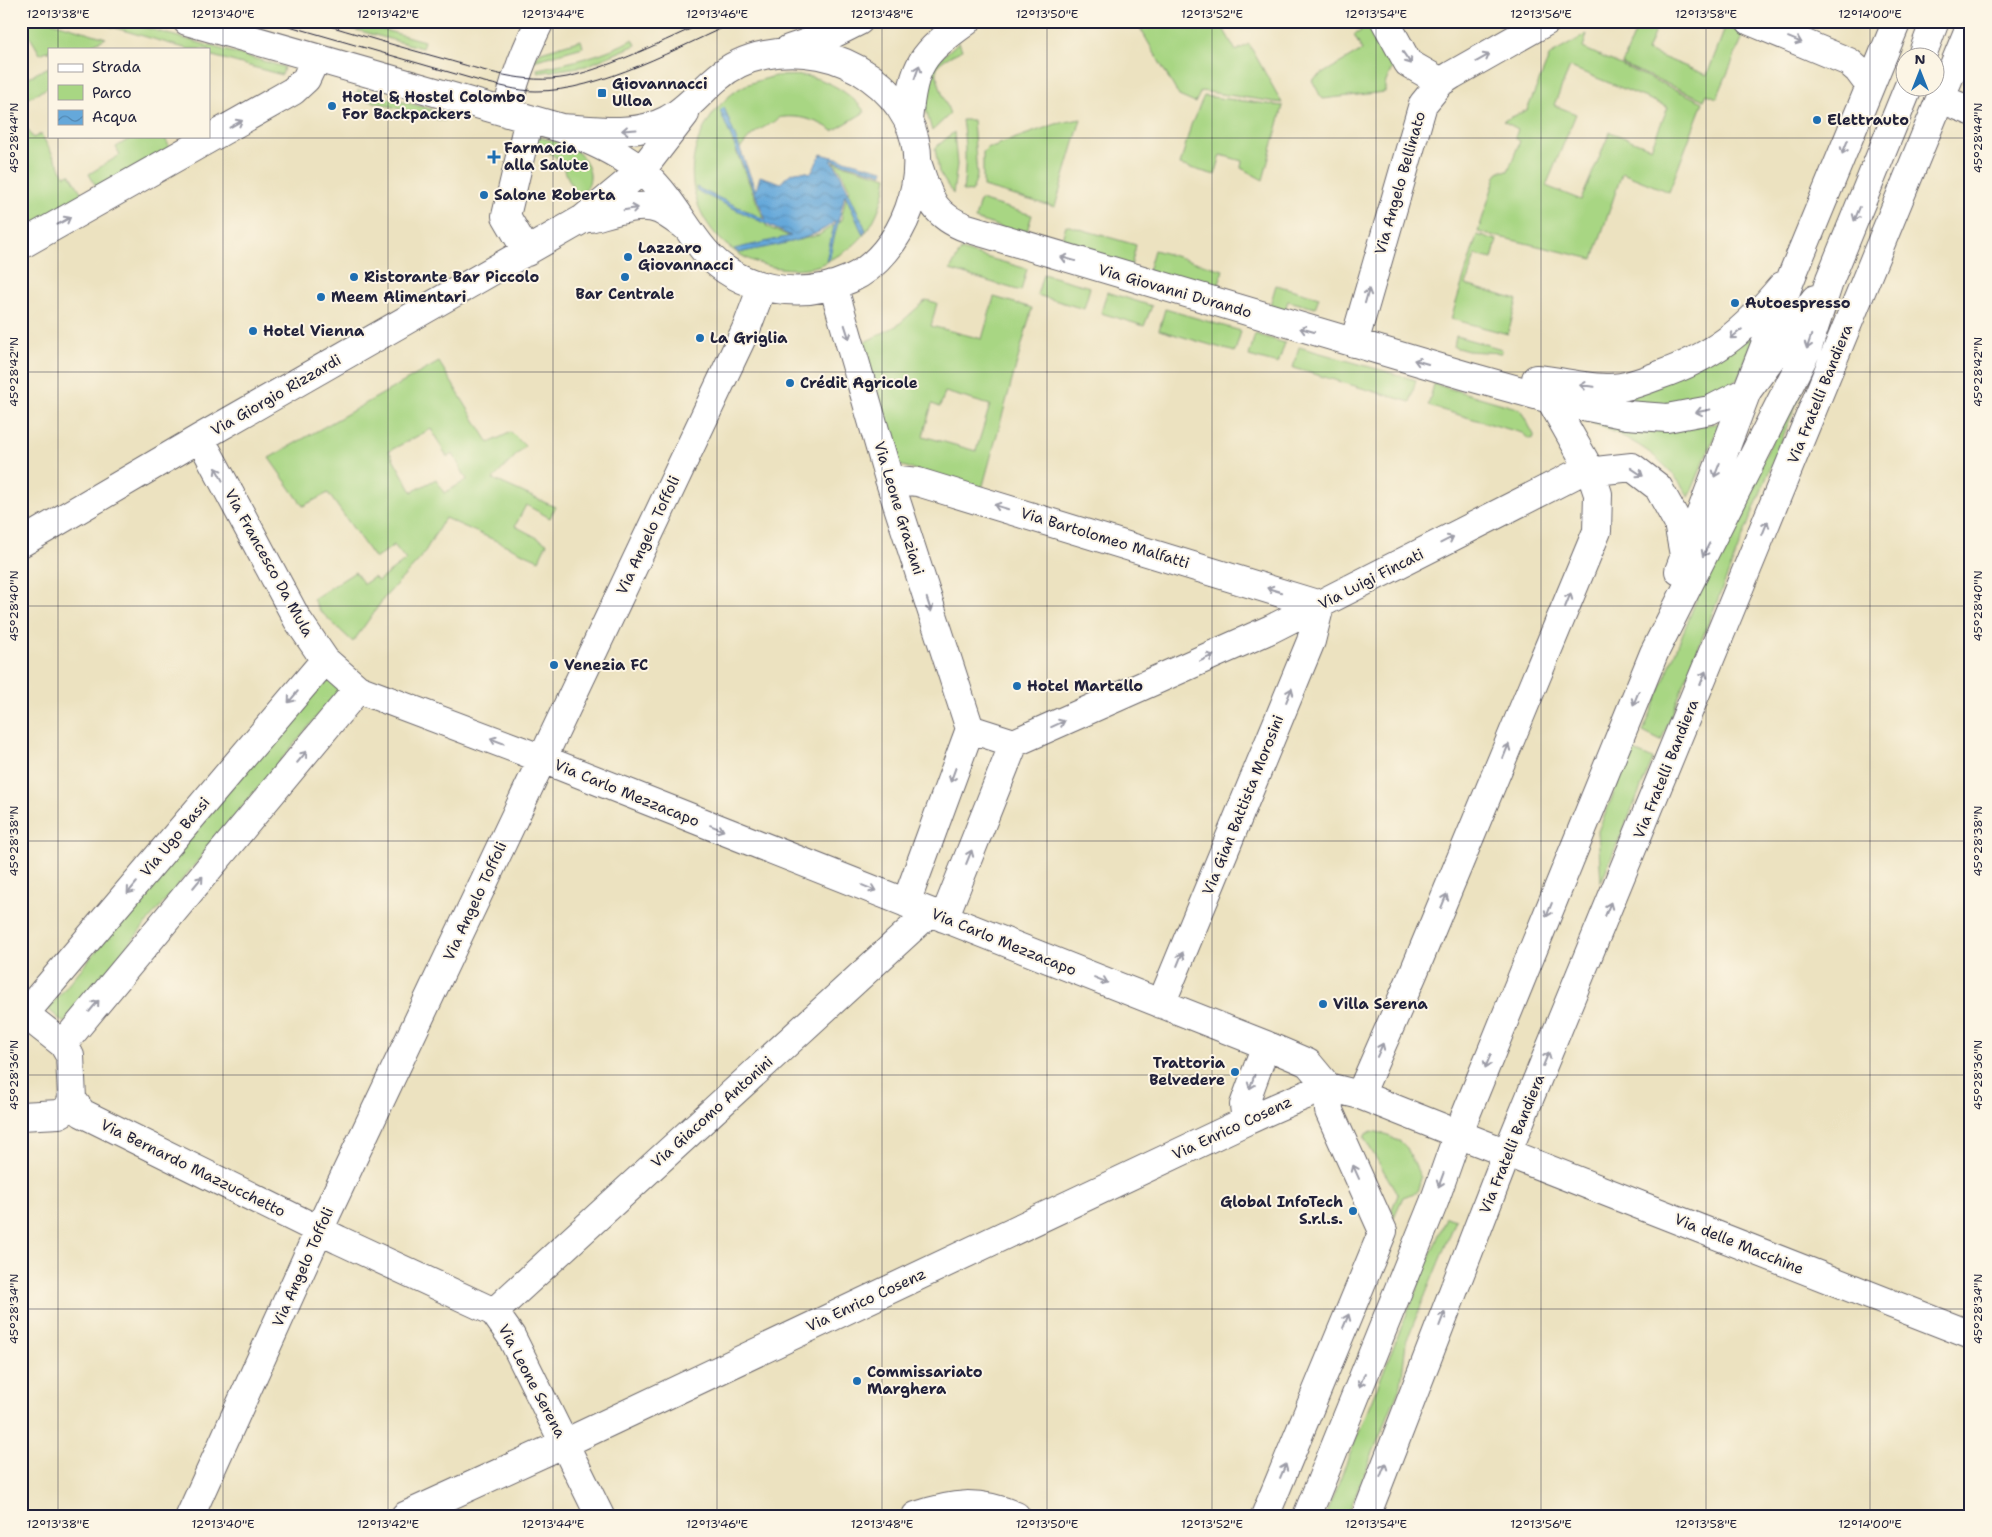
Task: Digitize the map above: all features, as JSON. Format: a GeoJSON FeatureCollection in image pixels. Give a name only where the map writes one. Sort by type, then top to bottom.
{"type":"FeatureCollection","features":[{"type":"Feature","properties":{"kind":"street"},"geometry":{"type":"LineString","coordinates":[[188,21],[561,128],[616,154],[641,171],[654,183],[705,252],[718,264],[737,276],[762,287],[778,290],[799,290],[833,285],[850,279],[866,269],[884,253],[898,235],[910,204],[917,163],[916,146],[908,120],[884,89],[851,66],[838,60],[808,53],[776,52]]}},
{"type":"Feature","properties":{"kind":"street"},"geometry":{"type":"LineString","coordinates":[[527,252],[506,216],[518,116],[515,77],[540,21]]}},
{"type":"Feature","properties":{"kind":"street"},"geometry":{"type":"LineString","coordinates":[[590,213],[641,171],[697,98],[717,77],[734,66],[833,34],[859,21]]}},
{"type":"Feature","properties":{"kind":"street"},"geometry":{"type":"LineString","coordinates":[[908,120],[912,88],[923,59],[937,44],[968,21]]}},
{"type":"Feature","properties":{"kind":"street"},"geometry":{"type":"LineString","coordinates":[[1385,21],[1408,63],[1441,82],[1547,21]]}},
{"type":"Feature","properties":{"kind":"street"},"geometry":{"type":"LineString","coordinates":[[1750,21],[1849,62],[1858,70],[1870,86]]}},
{"type":"Feature","properties":{"kind":"street","name":"Via Fratelli Bandiera"},"geometry":{"type":"LineString","coordinates":[[1654,653],[1684,555],[1747,391],[1793,272],[1897,21]]}},
{"type":"Feature","properties":{"kind":"street"},"geometry":{"type":"LineString","coordinates":[[1924,48],[1935,21]]}},
{"type":"Feature","properties":{"kind":"street","name":"Via Fratelli Bandiera"},"geometry":{"type":"LineString","coordinates":[[1366,1516],[1507,1153],[1971,24]]}},
{"type":"Feature","properties":{"kind":"street"},"geometry":{"type":"LineString","coordinates":[[210,138],[293,91],[306,79],[316,58]]}},
{"type":"Feature","properties":{"kind":"street","name":"Via Angelo Bellinato"},"geometry":{"type":"LineString","coordinates":[[1354,343],[1423,104],[1441,82]]}},
{"type":"Feature","properties":{"kind":"street"},"geometry":{"type":"LineString","coordinates":[[561,128],[628,130],[648,128],[668,120],[697,98]]}},
{"type":"Feature","properties":{"kind":"street"},"geometry":{"type":"LineString","coordinates":[[682,220],[670,192],[668,169],[674,143],[697,98]]}},
{"type":"Feature","properties":{"kind":"street","name":"Via Fratelli Bandiera"},"geometry":{"type":"LineString","coordinates":[[1307,1516],[1434,1202],[1458,1134],[1654,653],[1807,350],[1830,279],[1904,98]]}},
{"type":"Feature","properties":{"kind":"street"},"geometry":{"type":"LineString","coordinates":[[1941,99],[1971,111]]}},
{"type":"Feature","properties":{"kind":"street"},"geometry":{"type":"LineString","coordinates":[[561,128],[593,147],[605,160],[610,176],[610,185],[590,213]]}},
{"type":"Feature","properties":{"kind":"street"},"geometry":{"type":"LineString","coordinates":[[21,244],[209,138]]}},
{"type":"Feature","properties":{"kind":"street","name":"Via Giovanni Durando"},"geometry":{"type":"LineString","coordinates":[[917,163],[926,189],[938,211],[945,219],[956,224],[1015,244],[1467,376],[1550,398],[1627,415],[1667,418],[1710,410],[1747,391]]}},
{"type":"Feature","properties":{"kind":"street"},"geometry":{"type":"LineString","coordinates":[[590,213],[631,208],[649,208],[682,220]]}},
{"type":"Feature","properties":{"kind":"street","name":"Via Giorgio Rizzardi"},"geometry":{"type":"LineString","coordinates":[[21,543],[200,438],[527,252],[590,213]]}},
{"type":"Feature","properties":{"kind":"street","name":"Via Giovanni Durando"},"geometry":{"type":"LineString","coordinates":[[1467,376],[1543,380],[1609,388],[1636,384],[1675,370],[1708,355],[1739,332],[1768,303],[1793,272]]}},
{"type":"Feature","properties":{"kind":"street","name":"Via Fratelli Bandiera"},"geometry":{"type":"LineString","coordinates":[[1747,391],[1830,279]]}},
{"type":"Feature","properties":{"kind":"street","name":"Via Leone Graziani"},"geometry":{"type":"LineString","coordinates":[[833,285],[889,480],[970,729]]}},
{"type":"Feature","properties":{"kind":"street","name":"Via Angelo Toffoli"},"geometry":{"type":"LineString","coordinates":[[190,1516],[319,1230],[747,327],[762,287]]}},
{"type":"Feature","properties":{"kind":"street"},"geometry":{"type":"LineString","coordinates":[[1360,1095],[1413,974],[1597,531],[1598,494],[1590,470],[1550,398]]}},
{"type":"Feature","properties":{"kind":"street","name":"Via Francesco Da Mula"},"geometry":{"type":"LineString","coordinates":[[200,438],[297,619],[325,660],[358,689],[542,759]]}},
{"type":"Feature","properties":{"kind":"street","name":"Via Luigi Fincati"},"geometry":{"type":"LineString","coordinates":[[1014,743],[1271,629],[1574,475],[1590,470],[1632,467],[1658,487],[1678,523],[1684,555]]}},
{"type":"Feature","properties":{"kind":"street","name":"Via Bartolomeo Malfatti"},"geometry":{"type":"LineString","coordinates":[[889,480],[918,482],[1320,605]]}},
{"type":"Feature","properties":{"kind":"street","name":"Via Gian Battista Morosini"},"geometry":{"type":"LineString","coordinates":[[1161,1004],[1311,641],[1320,605]]}},
{"type":"Feature","properties":{"kind":"street","name":"Via Ugo Bassi"},"geometry":{"type":"LineString","coordinates":[[22,1011],[33,1004],[325,660]]}},
{"type":"Feature","properties":{"kind":"street"},"geometry":{"type":"LineString","coordinates":[[63,1044],[358,689]]}},
{"type":"Feature","properties":{"kind":"street"},"geometry":{"type":"LineString","coordinates":[[970,729],[1014,743],[955,892],[927,911],[915,877],[970,729]]}},
{"type":"Feature","properties":{"kind":"street","name":"Via Carlo Mezzacapo"},"geometry":{"type":"LineString","coordinates":[[542,759],[1266,1045],[1308,1063],[1328,1087]]}},
{"type":"Feature","properties":{"kind":"street"},"geometry":{"type":"LineString","coordinates":[[915,877],[955,892]]}},
{"type":"Feature","properties":{"kind":"street","name":"Via Giacomo Antonini"},"geometry":{"type":"LineString","coordinates":[[494,1312],[927,911]]}},
{"type":"Feature","properties":{"kind":"street"},"geometry":{"type":"LineString","coordinates":[[21,1116],[59,1114],[68,1109],[72,1099],[70,1056],[63,1044],[22,1011]]}},
{"type":"Feature","properties":{"kind":"street"},"geometry":{"type":"LineString","coordinates":[[1246,1120],[1244,1104],[1266,1045]]}},
{"type":"Feature","properties":{"kind":"street"},"geometry":{"type":"LineString","coordinates":[[1264,1516],[1383,1231],[1329,1111],[1328,1087],[1360,1095],[1458,1134]]}},
{"type":"Feature","properties":{"kind":"street","name":"Via Enrico Cosenz"},"geometry":{"type":"LineString","coordinates":[[405,1516],[565,1443],[1246,1120],[1291,1102],[1301,1095],[1328,1087]]}},
{"type":"Feature","properties":{"kind":"street","name":"Via Bernardo Mazzucchetto"},"geometry":{"type":"LineString","coordinates":[[72,1099],[82,1113],[319,1230]]}},
{"type":"Feature","properties":{"kind":"street","name":"Via delle Macchine"},"geometry":{"type":"LineString","coordinates":[[1458,1134],[1971,1335]]}},
{"type":"Feature","properties":{"kind":"street","name":"Via Leone Serena"},"geometry":{"type":"LineString","coordinates":[[319,1230],[494,1312],[511,1336],[600,1516]]}},
{"type":"Feature","properties":{"kind":"street"},"geometry":{"type":"LineString","coordinates":[[916,1516],[941,1507],[965,1504],[1000,1509],[1016,1516]]}},
{"type":"Feature","properties":{"kind":"green space"},"geometry":{"type":"Polygon","coordinates":[[[21,21],[49,21],[106,38],[85,48],[48,48],[48,52],[40,54],[26,30],[21,32],[21,21]]]}},
{"type":"Feature","properties":{"kind":"green space"},"geometry":{"type":"Polygon","coordinates":[[[106,21],[122,21],[284,67],[282,75],[210,55],[210,48],[185,48],[105,25],[106,21]]]}},
{"type":"Feature","properties":{"kind":"green space"},"geometry":{"type":"Polygon","coordinates":[[[1136,21],[1219,21],[1236,51],[1249,44],[1282,103],[1201,91],[1195,103],[1179,96],[1136,21]]]}},
{"type":"Feature","properties":{"kind":"green space"},"geometry":{"type":"Polygon","coordinates":[[[1355,21],[1365,21],[1392,68],[1385,84],[1385,92],[1322,99],[1312,80],[1362,50],[1354,35],[1361,31],[1355,21]]]}},
{"type":"Feature","properties":{"kind":"green space"},"geometry":{"type":"Polygon","coordinates":[[[1640,21],[1659,21],[1647,51],[1707,75],[1724,31],[1722,29],[1724,25],[1744,34],[1717,98],[1707,94],[1704,100],[1622,64],[1640,21]]]}},
{"type":"Feature","properties":{"kind":"green space"},"geometry":{"type":"Polygon","coordinates":[[[355,22],[424,41],[422,48],[353,29],[355,22]]]}},
{"type":"Feature","properties":{"kind":"green space"},"geometry":{"type":"Polygon","coordinates":[[[1587,34],[1583,48],[1703,102],[1669,192],[1622,173],[1593,259],[1478,232],[1496,176],[1499,171],[1508,171],[1520,141],[1515,138],[1518,129],[1503,121],[1527,110],[1550,55],[1587,34]],[[1570,67],[1554,105],[1576,114],[1546,186],[1581,200],[1610,132],[1651,148],[1668,107],[1570,67]]]}},
{"type":"Feature","properties":{"kind":"green space"},"geometry":{"type":"Polygon","coordinates":[[[633,39],[636,45],[586,66],[538,73],[537,69],[599,54],[633,39]]]}},
{"type":"Feature","properties":{"kind":"green space"},"geometry":{"type":"Polygon","coordinates":[[[581,40],[583,47],[533,61],[541,52],[581,40]]]}},
{"type":"Feature","properties":{"kind":"green space"},"geometry":{"type":"Polygon","coordinates":[[[959,42],[962,50],[938,65],[938,81],[950,114],[932,131],[923,99],[933,65],[959,42]]]}},
{"type":"Feature","properties":{"kind":"green space"},"geometry":{"type":"Polygon","coordinates":[[[48,68],[48,88],[21,102],[21,81],[48,68]]]}},
{"type":"Feature","properties":{"kind":"green space"},"geometry":{"type":"Polygon","coordinates":[[[775,76],[804,76],[821,80],[846,93],[865,112],[833,131],[821,124],[799,117],[778,118],[778,120],[753,134],[736,151],[767,227],[799,240],[819,235],[841,220],[846,197],[850,190],[841,171],[834,162],[887,177],[877,214],[864,235],[845,252],[821,265],[813,267],[781,268],[752,260],[727,245],[708,225],[696,200],[692,172],[698,143],[713,114],[736,91],[753,82],[775,76]]]}},
{"type":"Feature","properties":{"kind":"green space"},"geometry":{"type":"Polygon","coordinates":[[[358,90],[446,113],[444,121],[356,97],[358,90]]]}},
{"type":"Feature","properties":{"kind":"green space"},"geometry":{"type":"Polygon","coordinates":[[[1204,96],[1283,106],[1263,180],[1241,168],[1242,161],[1221,155],[1215,175],[1180,165],[1191,125],[1204,96]]]}},
{"type":"Feature","properties":{"kind":"green space"},"geometry":{"type":"Polygon","coordinates":[[[1081,119],[1055,207],[983,187],[983,152],[988,147],[995,147],[1056,124],[1081,119]]]}},
{"type":"Feature","properties":{"kind":"green space"},"geometry":{"type":"Polygon","coordinates":[[[962,120],[973,120],[977,176],[972,192],[963,191],[965,156],[962,120]]]}},
{"type":"Feature","properties":{"kind":"green space"},"geometry":{"type":"Polygon","coordinates":[[[23,122],[33,138],[41,134],[65,176],[70,174],[84,197],[21,233],[21,123],[23,122]]]}},
{"type":"Feature","properties":{"kind":"green space"},"geometry":{"type":"Polygon","coordinates":[[[954,132],[957,165],[953,194],[939,172],[935,148],[954,132]]]}},
{"type":"Feature","properties":{"kind":"green space"},"geometry":{"type":"Polygon","coordinates":[[[530,135],[564,144],[584,159],[590,177],[584,192],[574,192],[563,166],[554,156],[539,148],[528,145],[530,135]]]}},
{"type":"Feature","properties":{"kind":"green space"},"geometry":{"type":"Polygon","coordinates":[[[131,138],[165,138],[170,148],[98,190],[89,174],[120,155],[116,147],[131,138]]]}},
{"type":"Feature","properties":{"kind":"green space"},"geometry":{"type":"Polygon","coordinates":[[[980,200],[1032,215],[1026,235],[975,219],[980,200]]]}},
{"type":"Feature","properties":{"kind":"green space"},"geometry":{"type":"Polygon","coordinates":[[[1066,225],[1136,245],[1131,266],[1060,246],[1066,225]]]}},
{"type":"Feature","properties":{"kind":"green space"},"geometry":{"type":"Polygon","coordinates":[[[1477,235],[1497,240],[1492,259],[1475,255],[1466,285],[1517,300],[1508,334],[1451,319],[1477,235]]]}},
{"type":"Feature","properties":{"kind":"green space"},"geometry":{"type":"Polygon","coordinates":[[[961,250],[1027,269],[1021,291],[950,270],[961,250]]]}},
{"type":"Feature","properties":{"kind":"green space"},"geometry":{"type":"Polygon","coordinates":[[[1154,250],[1223,270],[1217,291],[1148,271],[1154,250]]]}},
{"type":"Feature","properties":{"kind":"green space"},"geometry":{"type":"Polygon","coordinates":[[[1043,274],[1090,287],[1084,309],[1037,295],[1043,274]]]}},
{"type":"Feature","properties":{"kind":"green space"},"geometry":{"type":"Polygon","coordinates":[[[1276,285],[1319,297],[1315,308],[1288,301],[1285,310],[1270,305],[1276,285]]]}},
{"type":"Feature","properties":{"kind":"green space"},"geometry":{"type":"Polygon","coordinates":[[[1107,292],[1152,306],[1144,326],[1101,313],[1107,292]]]}},
{"type":"Feature","properties":{"kind":"green space"},"geometry":{"type":"Polygon","coordinates":[[[994,297],[1032,308],[982,489],[899,465],[861,344],[898,325],[926,300],[937,303],[931,326],[982,339],[994,297]],[[945,392],[940,407],[932,404],[923,436],[976,451],[990,405],[945,392]]]}},
{"type":"Feature","properties":{"kind":"green space"},"geometry":{"type":"Polygon","coordinates":[[[1165,309],[1241,331],[1235,352],[1159,330],[1165,309]]]}},
{"type":"Feature","properties":{"kind":"green space"},"geometry":{"type":"Polygon","coordinates":[[[1255,334],[1285,343],[1278,364],[1249,356],[1255,334]]]}},
{"type":"Feature","properties":{"kind":"green space"},"geometry":{"type":"Polygon","coordinates":[[[1456,336],[1502,349],[1501,353],[1468,351],[1454,347],[1456,336]]]}},
{"type":"Feature","properties":{"kind":"green space"},"geometry":{"type":"Polygon","coordinates":[[[1751,337],[1754,338],[1738,378],[1716,393],[1695,401],[1670,404],[1635,404],[1596,394],[1751,337]]]}},
{"type":"Feature","properties":{"kind":"green space"},"geometry":{"type":"Polygon","coordinates":[[[1299,347],[1416,380],[1410,402],[1293,368],[1299,347]]]}},
{"type":"Feature","properties":{"kind":"green space"},"geometry":{"type":"Polygon","coordinates":[[[1819,347],[1661,741],[1643,732],[1710,566],[1819,347]]]}},
{"type":"Feature","properties":{"kind":"green space"},"geometry":{"type":"Polygon","coordinates":[[[439,362],[489,443],[511,432],[525,446],[493,479],[555,507],[550,518],[526,505],[515,526],[547,543],[539,560],[445,518],[421,558],[384,598],[353,642],[320,611],[313,599],[355,572],[364,584],[374,577],[378,581],[406,560],[394,545],[375,559],[328,493],[303,506],[269,458],[439,362]],[[431,429],[389,451],[412,492],[436,479],[444,493],[467,480],[453,454],[447,457],[431,429]]]}},
{"type":"Feature","properties":{"kind":"green space"},"geometry":{"type":"Polygon","coordinates":[[[1434,384],[1520,409],[1534,438],[1529,439],[1522,433],[1428,406],[1434,384]]]}},
{"type":"Feature","properties":{"kind":"green space"},"geometry":{"type":"Polygon","coordinates":[[[1591,418],[1676,429],[1720,423],[1689,497],[1669,470],[1647,450],[1620,435],[1590,422],[1591,418]]]}},
{"type":"Feature","properties":{"kind":"green space"},"geometry":{"type":"Polygon","coordinates":[[[326,673],[342,686],[64,1023],[48,1009],[326,673]]]}},
{"type":"Feature","properties":{"kind":"green space"},"geometry":{"type":"Polygon","coordinates":[[[1632,750],[1653,759],[1601,882],[1598,831],[1632,750]]]}},
{"type":"Feature","properties":{"kind":"green space"},"geometry":{"type":"Polygon","coordinates":[[[1372,1131],[1401,1142],[1407,1148],[1421,1178],[1417,1192],[1403,1197],[1394,1217],[1392,1209],[1398,1195],[1364,1138],[1366,1134],[1372,1131]]]}},
{"type":"Feature","properties":{"kind":"green space"},"geometry":{"type":"Polygon","coordinates":[[[1446,1217],[1456,1220],[1406,1342],[1401,1384],[1347,1516],[1325,1516],[1446,1217]]]}},
{"type":"Feature","properties":{"kind":"water"},"geometry":{"type":"Polygon","coordinates":[[[724,107],[756,191],[760,176],[781,183],[794,172],[811,173],[821,154],[883,170],[883,174],[831,160],[839,171],[866,230],[863,235],[845,194],[829,259],[826,261],[835,221],[826,228],[803,239],[739,253],[734,249],[791,236],[697,191],[696,187],[766,220],[720,111],[724,107]]]}},
{"type":"Feature","properties":{"kind":"tram line"},"geometry":{"type":"LineString","coordinates":[[272,21],[480,81],[529,91],[560,89],[612,76],[639,66],[738,21]]}},
{"type":"Feature","properties":{"kind":"tram line"},"geometry":{"type":"LineString","coordinates":[[313,21],[489,72],[536,79],[567,77],[602,67],[708,21]]}},
{"type":"Feature","properties":{"kind":"place","name":"Giovannacci Ulloa"},"geometry":{"type":"Point","coordinates":[602,93]}},
{"type":"Feature","properties":{"kind":"place","name":"Hotel & Hostel Colombo For Backpackers"},"geometry":{"type":"Point","coordinates":[332,106]}},
{"type":"Feature","properties":{"kind":"place","name":"Elettrauto"},"geometry":{"type":"Point","coordinates":[1817,120]}},
{"type":"Feature","properties":{"kind":"place","name":"Farmacia alla Salute"},"geometry":{"type":"Point","coordinates":[494,157]}},
{"type":"Feature","properties":{"kind":"place","name":"Salone Roberta"},"geometry":{"type":"Point","coordinates":[484,195]}},
{"type":"Feature","properties":{"kind":"place","name":"Lazzaro Giovannacci"},"geometry":{"type":"Point","coordinates":[628,257]}},
{"type":"Feature","properties":{"kind":"place","name":"Ristorante Bar Piccolo"},"geometry":{"type":"Point","coordinates":[354,277]}},
{"type":"Feature","properties":{"kind":"place","name":"Bar Centrale"},"geometry":{"type":"Point","coordinates":[625,277]}},
{"type":"Feature","properties":{"kind":"place","name":"Meem Alimentari"},"geometry":{"type":"Point","coordinates":[321,297]}},
{"type":"Feature","properties":{"kind":"place","name":"Autoespresso"},"geometry":{"type":"Point","coordinates":[1735,303]}},
{"type":"Feature","properties":{"kind":"place","name":"Hotel Vienna"},"geometry":{"type":"Point","coordinates":[253,331]}},
{"type":"Feature","properties":{"kind":"place","name":"La Griglia"},"geometry":{"type":"Point","coordinates":[700,338]}},
{"type":"Feature","properties":{"kind":"place","name":"Crédit Agricole"},"geometry":{"type":"Point","coordinates":[790,383]}},
{"type":"Feature","properties":{"kind":"place","name":"Venezia FC"},"geometry":{"type":"Point","coordinates":[554,665]}},
{"type":"Feature","properties":{"kind":"place","name":"Hotel Martello"},"geometry":{"type":"Point","coordinates":[1017,686]}},
{"type":"Feature","properties":{"kind":"place","name":"Villa Serena"},"geometry":{"type":"Point","coordinates":[1323,1004]}},
{"type":"Feature","properties":{"kind":"place","name":"Trattoria Belvedere"},"geometry":{"type":"Point","coordinates":[1235,1072]}},
{"type":"Feature","properties":{"kind":"place","name":"Global InfoTech S.r.l.s."},"geometry":{"type":"Point","coordinates":[1353,1211]}},
{"type":"Feature","properties":{"kind":"place","name":"Commissariato Marghera"},"geometry":{"type":"Point","coordinates":[857,1381]}}]}
